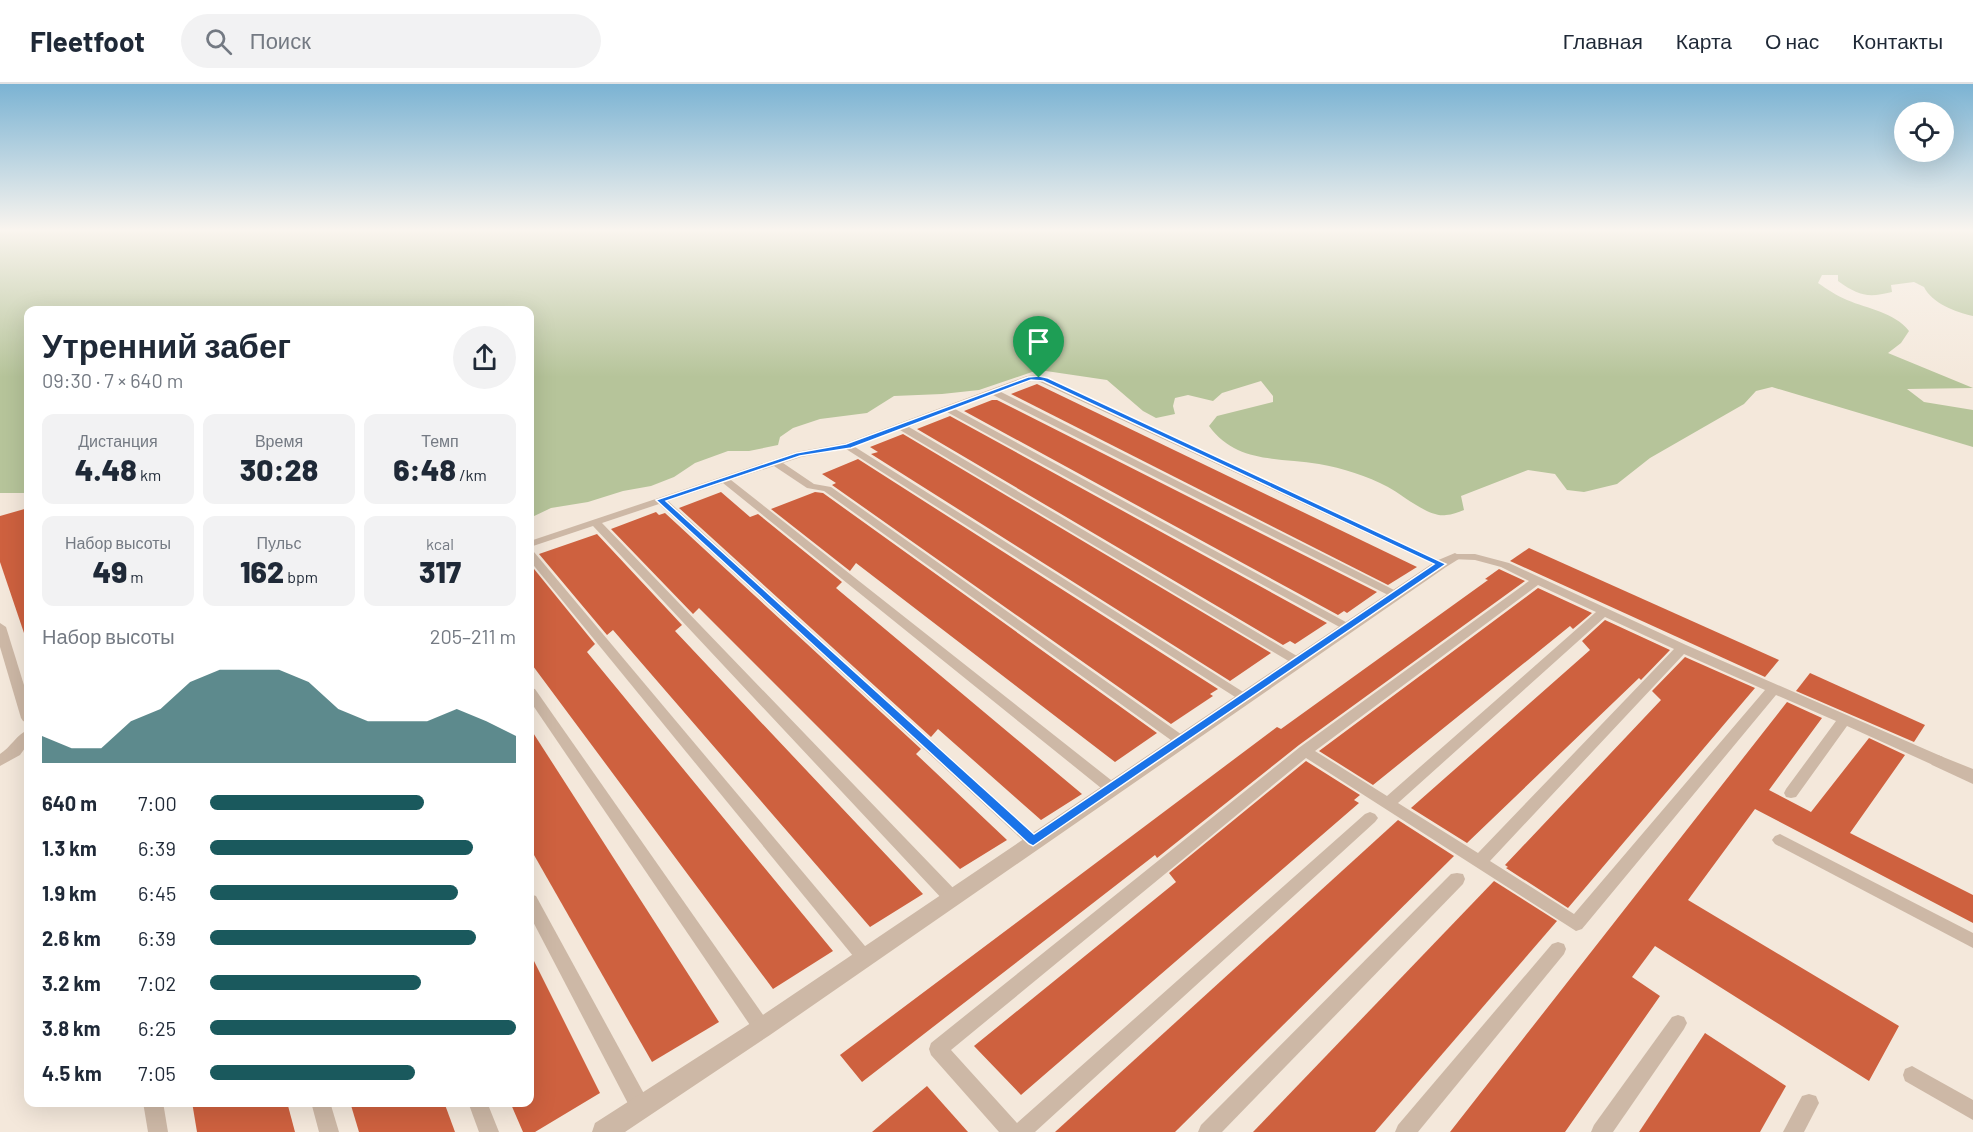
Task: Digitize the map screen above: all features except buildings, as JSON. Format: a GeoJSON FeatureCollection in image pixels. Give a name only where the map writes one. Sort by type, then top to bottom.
{"type":"FeatureCollection","features":[{"type":"Feature","properties":{"kind":"street"},"geometry":{"type":"LineString","coordinates":[[604,1132],[762,1028],[1180,740],[1448,560]]}},
{"type":"Feature","properties":{"kind":"street"},"geometry":{"type":"LineString","coordinates":[[1938,761],[1973,777]]}},
{"type":"Feature","properties":{"kind":"lane"},"geometry":{"type":"LineString","coordinates":[[534,543],[799,454],[848,446],[1030,378],[1045,379],[1448,560],[1489,560],[1537,580],[1682,648],[1938,761]]}},
{"type":"Feature","properties":{"kind":"lane"},"geometry":{"type":"LineString","coordinates":[[994,392],[1396,594]]}},
{"type":"Feature","properties":{"kind":"lane"},"geometry":{"type":"LineString","coordinates":[[948,409],[1349,627]]}},
{"type":"Feature","properties":{"kind":"lane"},"geometry":{"type":"LineString","coordinates":[[901,426],[1297,662]]}},
{"type":"Feature","properties":{"kind":"lane"},"geometry":{"type":"LineString","coordinates":[[848,446],[1243,698]]}},
{"type":"Feature","properties":{"kind":"lane"},"geometry":{"type":"LineString","coordinates":[[775,462],[811,486],[827,489],[1180,740]]}},
{"type":"Feature","properties":{"kind":"lane"},"geometry":{"type":"LineString","coordinates":[[724,479],[1111,788]]}},
{"type":"Feature","properties":{"kind":"lane"},"geometry":{"type":"LineString","coordinates":[[660,500],[1033,841]]}},
{"type":"Feature","properties":{"kind":"lane"},"geometry":{"type":"LineString","coordinates":[[595,522],[951,897]]}},
{"type":"Feature","properties":{"kind":"lane"},"geometry":{"type":"LineString","coordinates":[[534,559],[864,957]]}},
{"type":"Feature","properties":{"kind":"lane"},"geometry":{"type":"LineString","coordinates":[[1012,1132],[938,1049],[1305,752],[1537,580]]}},
{"type":"Feature","properties":{"kind":"lane"},"geometry":{"type":"LineString","coordinates":[[1388,804],[1603,612]]}},
{"type":"Feature","properties":{"kind":"lane"},"geometry":{"type":"LineString","coordinates":[[0,627],[24,705]]}},
{"type":"Feature","properties":{"kind":"lane"},"geometry":{"type":"LineString","coordinates":[[1480,861],[1682,648]]}},
{"type":"Feature","properties":{"kind":"lane"},"geometry":{"type":"LineString","coordinates":[[1305,752],[1576,924],[1773,689]]}},
{"type":"Feature","properties":{"kind":"lane"},"geometry":{"type":"LineString","coordinates":[[534,699],[762,1028]]}},
{"type":"Feature","properties":{"kind":"lane"},"geometry":{"type":"LineString","coordinates":[[1791,793],[1844,720]]}},
{"type":"Feature","properties":{"kind":"lane"},"geometry":{"type":"LineString","coordinates":[[0,761],[15,751],[24,740]]}},
{"type":"Feature","properties":{"kind":"lane"},"geometry":{"type":"LineString","coordinates":[[1021,1132],[1370,818]]}},
{"type":"Feature","properties":{"kind":"lane"},"geometry":{"type":"LineString","coordinates":[[1780,840],[1973,941]]}},
{"type":"Feature","properties":{"kind":"lane"},"geometry":{"type":"LineString","coordinates":[[1208,1132],[1457,879]]}},
{"type":"Feature","properties":{"kind":"lane"},"geometry":{"type":"LineString","coordinates":[[534,908],[641,1108]]}},
{"type":"Feature","properties":{"kind":"lane"},"geometry":{"type":"LineString","coordinates":[[1406,1132],[1558,949]]}},
{"type":"Feature","properties":{"kind":"lane"},"geometry":{"type":"LineString","coordinates":[[1601,1132],[1678,1023]]}},
{"type":"Feature","properties":{"kind":"lane"},"geometry":{"type":"LineString","coordinates":[[1912,1075],[1973,1111]]}},
{"type":"Feature","properties":{"kind":"lane"},"geometry":{"type":"LineString","coordinates":[[1793,1132],[1809,1103]]}},
{"type":"Feature","properties":{"kind":"lane"},"geometry":{"type":"LineString","coordinates":[[154,1107],[158,1132]]}},
{"type":"Feature","properties":{"kind":"lane"},"geometry":{"type":"LineString","coordinates":[[322,1107],[329,1132]]}},
{"type":"Feature","properties":{"kind":"lane"},"geometry":{"type":"LineString","coordinates":[[479,1107],[489,1132]]}},
{"type":"Feature","properties":{"kind":"green space"},"geometry":{"type":"Polygon","coordinates":[[[0,280],[1820,280],[1818,283],[1832,292],[1896,319],[1909,331],[1901,343],[1888,353],[1973,388],[1907,389],[1924,402],[1973,410],[1973,447],[1772,387],[1756,391],[1744,404],[1650,458],[1617,484],[1584,492],[1567,490],[1555,474],[1528,470],[1461,496],[1464,510],[1439,515],[1424,510],[1372,479],[1355,473],[1319,464],[1259,457],[1232,447],[1220,438],[1209,426],[1217,416],[1273,402],[1273,396],[1261,381],[1222,393],[1213,401],[1188,395],[1175,398],[1173,406],[1175,414],[1156,418],[1143,411],[1107,380],[1046,371],[1032,372],[979,390],[894,396],[867,413],[820,419],[793,428],[780,437],[778,445],[749,451],[728,451],[695,463],[674,477],[651,486],[623,491],[588,502],[551,508],[534,516],[534,306],[24,306],[24,493],[0,493],[0,280]]]}},
{"type":"Feature","properties":{"kind":"green space"},"geometry":{"type":"Polygon","coordinates":[[[1973,280],[1973,316],[1945,306],[1933,298],[1924,287],[1914,282],[1891,285],[1892,292],[1870,295],[1858,293],[1838,281],[1973,280]]]}},
{"type":"Feature","properties":{"kind":"route"},"geometry":{"type":"LineString","coordinates":[[1030,378],[1039,378],[1441,564],[1033,841],[660,500],[799,454],[848,446],[1030,378]]}}]}
